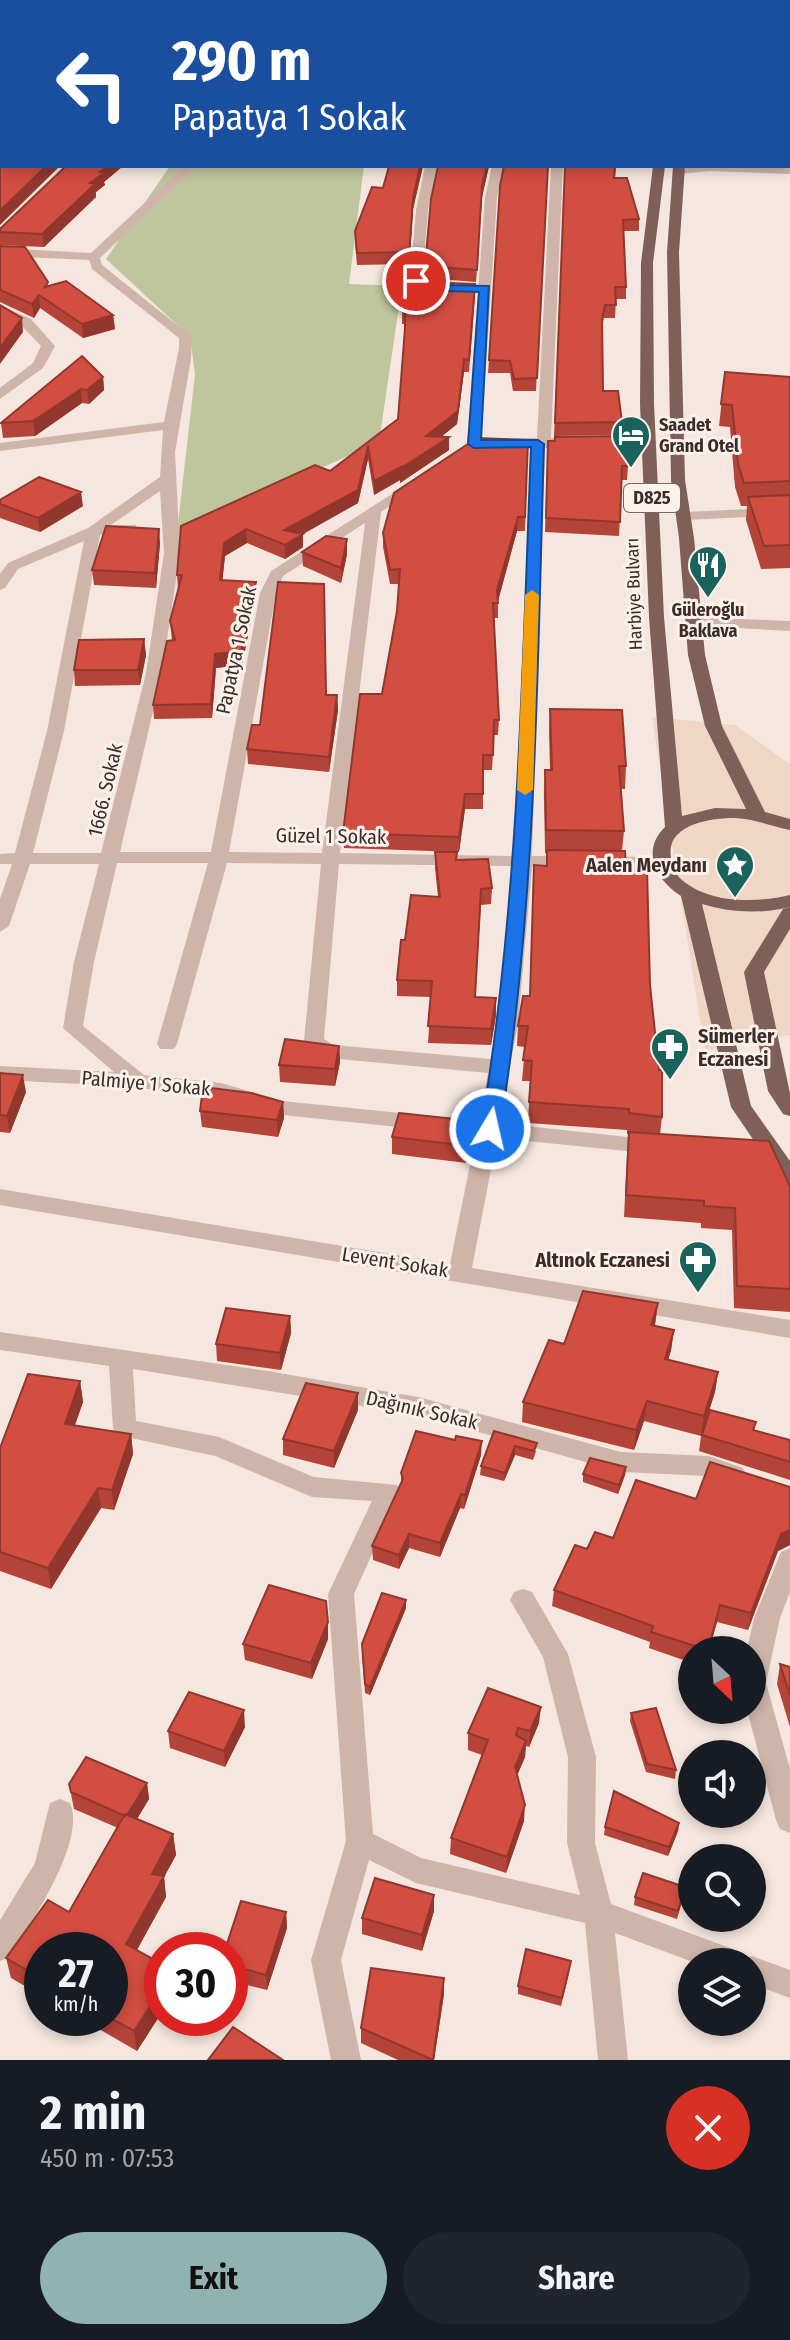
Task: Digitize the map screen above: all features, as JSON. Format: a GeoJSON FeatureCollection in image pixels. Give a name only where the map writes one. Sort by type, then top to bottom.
{"type":"FeatureCollection","features":[{"type":"Feature","properties":{"kind":"main road","name":"Harbiye Bulvarı"},"geometry":{"type":"LineString","coordinates":[[659,168],[647,260],[659,675],[674,829],[661,851],[662,863]]}},
{"type":"Feature","properties":{"kind":"main road","name":"D825"},"geometry":{"type":"LineString","coordinates":[[677,168],[673,252],[678,480],[686,516],[692,622],[709,713],[757,813]]}},
{"type":"Feature","properties":{"kind":"main road"},"geometry":{"type":"LineString","coordinates":[[674,829],[710,814],[757,813],[786,821]]}},
{"type":"Feature","properties":{"kind":"main road"},"geometry":{"type":"LineString","coordinates":[[662,863],[677,884],[690,893],[734,907],[758,907],[790,901]]}},
{"type":"Feature","properties":{"kind":"main road"},"geometry":{"type":"LineString","coordinates":[[690,893],[741,1107],[790,1177]]}},
{"type":"Feature","properties":{"kind":"main road"},"geometry":{"type":"LineString","coordinates":[[790,913],[754,972],[778,1091],[790,1109]]}},
{"type":"Feature","properties":{"kind":"street"},"geometry":{"type":"LineString","coordinates":[[0,252],[94,257],[189,168]]}},
{"type":"Feature","properties":{"kind":"street"},"geometry":{"type":"LineString","coordinates":[[431,168],[422,210],[416,281],[420,287],[446,289]]}},
{"type":"Feature","properties":{"kind":"street"},"geometry":{"type":"LineString","coordinates":[[498,168],[478,289],[468,448],[650,442]]}},
{"type":"Feature","properties":{"kind":"street"},"geometry":{"type":"LineString","coordinates":[[460,1272],[501,1067],[523,860],[557,168]]}},
{"type":"Feature","properties":{"kind":"street"},"geometry":{"type":"LineString","coordinates":[[677,168],[790,171]]}},
{"type":"Feature","properties":{"kind":"street"},"geometry":{"type":"LineString","coordinates":[[760,168],[765,169]]}},
{"type":"Feature","properties":{"kind":"street","name":"1666. Sokak"},"geometry":{"type":"LineString","coordinates":[[94,257],[96,266],[159,320],[185,337],[181,380],[171,425],[170,477],[157,533],[172,553],[154,673],[112,858],[84,962],[73,1028],[139,1081]]}},
{"type":"Feature","properties":{"kind":"street"},"geometry":{"type":"LineString","coordinates":[[0,309],[26,322],[48,346],[38,365],[0,395]]}},
{"type":"Feature","properties":{"kind":"street"},"geometry":{"type":"LineString","coordinates":[[0,447],[171,425]]}},
{"type":"Feature","properties":{"kind":"street"},"geometry":{"type":"LineString","coordinates":[[0,585],[6,564],[93,531],[170,477]]}},
{"type":"Feature","properties":{"kind":"street","name":"Papatya 1 Sokak"},"geometry":{"type":"LineString","coordinates":[[167,1044],[219,857],[268,593],[276,574],[425,478]]}},
{"type":"Feature","properties":{"kind":"street"},"geometry":{"type":"LineString","coordinates":[[374,509],[329,858],[314,1041],[319,1047],[501,1067]]}},
{"type":"Feature","properties":{"kind":"street"},"geometry":{"type":"LineString","coordinates":[[686,516],[790,511]]}},
{"type":"Feature","properties":{"kind":"street"},"geometry":{"type":"LineString","coordinates":[[93,531],[157,533]]}},
{"type":"Feature","properties":{"kind":"street"},"geometry":{"type":"LineString","coordinates":[[0,926],[25,859],[75,643],[93,531]]}},
{"type":"Feature","properties":{"kind":"street"},"geometry":{"type":"LineString","coordinates":[[692,622],[790,626]]}},
{"type":"Feature","properties":{"kind":"street","name":"Güzel 1 Sokak"},"geometry":{"type":"LineString","coordinates":[[0,859],[219,857],[662,863]]}},
{"type":"Feature","properties":{"kind":"street","name":"Palmiye 1 Sokak"},"geometry":{"type":"LineString","coordinates":[[0,1073],[139,1081],[221,1090],[282,1108],[670,1149]]}},
{"type":"Feature","properties":{"kind":"street"},"geometry":{"type":"LineString","coordinates":[[739,1146],[766,1143]]}},
{"type":"Feature","properties":{"kind":"street","name":"Levent Sokak"},"geometry":{"type":"LineString","coordinates":[[0,1197],[790,1329]]}},
{"type":"Feature","properties":{"kind":"street","name":"Dağınık Sokak"},"geometry":{"type":"LineString","coordinates":[[0,1341],[120,1357],[418,1406],[621,1462],[709,1466],[763,1484]]}},
{"type":"Feature","properties":{"kind":"street"},"geometry":{"type":"LineString","coordinates":[[120,1357],[125,1428],[219,1447],[312,1487],[388,1492],[341,1594],[360,1841],[326,1960],[346,2060]]}},
{"type":"Feature","properties":{"kind":"street"},"geometry":{"type":"LineString","coordinates":[[790,1559],[767,1618],[753,1683],[790,1820]]}},
{"type":"Feature","properties":{"kind":"street"},"geometry":{"type":"LineString","coordinates":[[523,1600],[555,1654],[582,1757],[581,1843],[599,1913],[613,2060]]}},
{"type":"Feature","properties":{"kind":"street"},"geometry":{"type":"LineString","coordinates":[[0,1947],[48,1867],[60,1812]]}},
{"type":"Feature","properties":{"kind":"street"},"geometry":{"type":"LineString","coordinates":[[360,1841],[416,1870],[599,1913],[693,1948]]}},
{"type":"Feature","properties":{"kind":"street"},"geometry":{"type":"LineString","coordinates":[[766,1975],[790,1984]]}},
{"type":"Feature","properties":{"kind":"green space"},"geometry":{"type":"Polygon","coordinates":[[[169,168],[364,168],[349,284],[402,286],[379,442],[177,533],[195,374],[190,337],[106,259],[169,168]]]}},
{"type":"Feature","properties":{"kind":"shaded area","name":"Aalen Meydanı"},"geometry":{"type":"Polygon","coordinates":[[[652,717],[735,725],[790,764],[790,1035],[705,1051],[652,717]]]}},
{"type":"Feature","properties":{"kind":"building"},"geometry":{"type":"Polygon","coordinates":[[[0,168],[44,168],[0,211],[0,168]]]}},
{"type":"Feature","properties":{"kind":"building"},"geometry":{"type":"Polygon","coordinates":[[[64,168],[105,168],[100,172],[104,173],[90,183],[95,184],[42,234],[0,232],[64,168]]]}},
{"type":"Feature","properties":{"kind":"building"},"geometry":{"type":"Polygon","coordinates":[[[388,168],[420,168],[413,198],[408,271],[420,282],[475,284],[469,360],[464,359],[458,411],[426,436],[449,437],[400,469],[374,481],[368,446],[358,490],[284,530],[303,534],[285,545],[246,529],[224,543],[220,580],[256,582],[241,651],[215,654],[211,704],[153,705],[167,641],[175,640],[170,621],[182,575],[177,575],[181,526],[315,465],[330,471],[398,419],[405,328],[405,312],[402,311],[408,252],[357,253],[355,231],[372,187],[383,188],[388,168]]]}},
{"type":"Feature","properties":{"kind":"building"},"geometry":{"type":"Polygon","coordinates":[[[438,168],[486,168],[482,185],[477,270],[425,266],[431,199],[438,168]]]}},
{"type":"Feature","properties":{"kind":"building"},"geometry":{"type":"Polygon","coordinates":[[[504,168],[548,168],[537,378],[514,379],[510,361],[489,360],[504,168]]]}},
{"type":"Feature","properties":{"kind":"building"},"geometry":{"type":"Polygon","coordinates":[[[565,168],[615,168],[614,178],[627,178],[639,219],[623,220],[626,287],[615,287],[616,305],[605,305],[602,320],[603,391],[618,391],[622,422],[555,423],[565,168]]]}},
{"type":"Feature","properties":{"kind":"building"},"geometry":{"type":"Polygon","coordinates":[[[0,246],[25,247],[48,282],[45,287],[66,281],[113,315],[82,324],[39,295],[32,304],[0,290],[0,246]]]}},
{"type":"Feature","properties":{"kind":"building"},"geometry":{"type":"Polygon","coordinates":[[[0,305],[22,318],[0,348],[0,305]]]}},
{"type":"Feature","properties":{"kind":"building"},"geometry":{"type":"Polygon","coordinates":[[[82,356],[103,377],[87,390],[81,389],[33,421],[1,423],[82,356]]]}},
{"type":"Feature","properties":{"kind":"building"},"geometry":{"type":"Polygon","coordinates":[[[725,372],[790,377],[790,481],[744,483],[738,464],[732,405],[721,404],[725,372]]]}},
{"type":"Feature","properties":{"kind":"building"},"geometry":{"type":"Polygon","coordinates":[[[624,436],[628,466],[622,466],[620,522],[546,518],[548,441],[555,441],[555,437],[624,436]]]}},
{"type":"Feature","properties":{"kind":"building"},"geometry":{"type":"Polygon","coordinates":[[[477,438],[528,440],[525,517],[518,517],[497,590],[498,603],[493,603],[499,720],[494,720],[493,755],[483,755],[483,794],[465,794],[459,837],[343,833],[360,694],[382,694],[397,611],[400,569],[390,570],[383,533],[394,493],[477,438]]]}},
{"type":"Feature","properties":{"kind":"building"},"geometry":{"type":"Polygon","coordinates":[[[39,477],[81,492],[38,518],[0,504],[0,500],[39,477]]]}},
{"type":"Feature","properties":{"kind":"building"},"geometry":{"type":"Polygon","coordinates":[[[790,495],[790,545],[764,546],[748,497],[790,495]]]}},
{"type":"Feature","properties":{"kind":"building"},"geometry":{"type":"Polygon","coordinates":[[[106,526],[159,529],[155,573],[92,570],[106,526]]]}},
{"type":"Feature","properties":{"kind":"building"},"geometry":{"type":"Polygon","coordinates":[[[326,536],[347,539],[341,568],[302,552],[326,536]]]}},
{"type":"Feature","properties":{"kind":"building"},"geometry":{"type":"Polygon","coordinates":[[[278,582],[324,584],[326,695],[337,695],[329,757],[247,749],[252,725],[260,725],[278,582]]]}},
{"type":"Feature","properties":{"kind":"building"},"geometry":{"type":"Polygon","coordinates":[[[144,639],[138,670],[74,670],[79,640],[144,639]]]}},
{"type":"Feature","properties":{"kind":"building"},"geometry":{"type":"Polygon","coordinates":[[[550,709],[622,710],[626,766],[619,766],[624,831],[546,830],[545,770],[552,770],[550,709]]]}},
{"type":"Feature","properties":{"kind":"building"},"geometry":{"type":"Polygon","coordinates":[[[547,850],[625,851],[626,869],[647,869],[650,985],[659,1070],[662,1070],[662,1117],[629,1113],[629,1109],[529,1102],[532,1061],[523,1060],[528,1026],[518,1026],[523,996],[530,996],[534,865],[547,866],[547,850]]]}},
{"type":"Feature","properties":{"kind":"building"},"geometry":{"type":"Polygon","coordinates":[[[435,852],[457,852],[456,860],[488,859],[492,888],[481,889],[475,997],[496,998],[491,1029],[428,1026],[432,981],[397,980],[401,940],[405,940],[411,895],[440,897],[435,852]]]}},
{"type":"Feature","properties":{"kind":"building"},"geometry":{"type":"Polygon","coordinates":[[[285,1039],[339,1046],[335,1069],[279,1065],[285,1039]]]}},
{"type":"Feature","properties":{"kind":"building"},"geometry":{"type":"Polygon","coordinates":[[[0,1073],[23,1075],[7,1116],[0,1115],[0,1073]]]}},
{"type":"Feature","properties":{"kind":"building"},"geometry":{"type":"Polygon","coordinates":[[[203,1087],[251,1093],[283,1102],[277,1120],[200,1111],[203,1087]]]}},
{"type":"Feature","properties":{"kind":"building"},"geometry":{"type":"Polygon","coordinates":[[[399,1113],[473,1121],[468,1146],[392,1137],[399,1113]]]}},
{"type":"Feature","properties":{"kind":"building"},"geometry":{"type":"Polygon","coordinates":[[[629,1132],[769,1141],[790,1186],[790,1289],[737,1286],[735,1208],[704,1206],[704,1201],[626,1195],[629,1132]]]}},
{"type":"Feature","properties":{"kind":"building"},"geometry":{"type":"Polygon","coordinates":[[[583,1291],[658,1303],[651,1325],[674,1330],[665,1359],[718,1372],[704,1416],[647,1401],[636,1430],[523,1402],[549,1340],[564,1344],[583,1291]]]}},
{"type":"Feature","properties":{"kind":"building"},"geometry":{"type":"Polygon","coordinates":[[[226,1308],[290,1316],[280,1353],[216,1344],[226,1308]]]}},
{"type":"Feature","properties":{"kind":"building"},"geometry":{"type":"Polygon","coordinates":[[[28,1374],[80,1381],[65,1424],[131,1434],[112,1490],[98,1488],[48,1568],[0,1552],[0,1448],[28,1374]]]}},
{"type":"Feature","properties":{"kind":"building"},"geometry":{"type":"Polygon","coordinates":[[[306,1383],[358,1393],[334,1451],[283,1439],[306,1383]]]}},
{"type":"Feature","properties":{"kind":"building"},"geometry":{"type":"Polygon","coordinates":[[[710,1410],[756,1422],[753,1430],[790,1440],[790,1462],[702,1435],[710,1410]]]}},
{"type":"Feature","properties":{"kind":"building"},"geometry":{"type":"Polygon","coordinates":[[[416,1431],[455,1440],[456,1436],[482,1441],[465,1495],[461,1494],[440,1543],[409,1534],[399,1555],[372,1546],[403,1479],[401,1473],[416,1431]]]}},
{"type":"Feature","properties":{"kind":"building"},"geometry":{"type":"Polygon","coordinates":[[[494,1431],[537,1443],[534,1451],[515,1446],[505,1473],[481,1466],[494,1431]]]}},
{"type":"Feature","properties":{"kind":"building"},"geometry":{"type":"Polygon","coordinates":[[[590,1458],[626,1467],[619,1485],[583,1474],[590,1458]]]}},
{"type":"Feature","properties":{"kind":"building"},"geometry":{"type":"Polygon","coordinates":[[[710,1462],[790,1487],[790,1530],[781,1534],[751,1613],[720,1605],[712,1636],[678,1636],[678,1641],[651,1632],[653,1626],[554,1590],[575,1545],[587,1549],[595,1532],[613,1538],[636,1480],[696,1499],[710,1462]]]}},
{"type":"Feature","properties":{"kind":"building"},"geometry":{"type":"Polygon","coordinates":[[[269,1585],[326,1601],[328,1622],[311,1663],[243,1644],[269,1585]]]}},
{"type":"Feature","properties":{"kind":"building"},"geometry":{"type":"Polygon","coordinates":[[[382,1593],[406,1600],[370,1687],[365,1684],[362,1644],[382,1593]]]}},
{"type":"Feature","properties":{"kind":"building"},"geometry":{"type":"Polygon","coordinates":[[[780,1664],[790,1667],[790,1695],[780,1664]]]}},
{"type":"Feature","properties":{"kind":"building"},"geometry":{"type":"Polygon","coordinates":[[[488,1688],[541,1707],[530,1731],[518,1728],[516,1735],[526,1741],[515,1767],[525,1805],[507,1857],[451,1838],[488,1740],[468,1733],[488,1688]]]}},
{"type":"Feature","properties":{"kind":"building"},"geometry":{"type":"Polygon","coordinates":[[[189,1692],[244,1710],[224,1751],[168,1731],[189,1692]]]}},
{"type":"Feature","properties":{"kind":"building"},"geometry":{"type":"Polygon","coordinates":[[[656,1708],[676,1770],[647,1764],[631,1713],[656,1708]]]}},
{"type":"Feature","properties":{"kind":"building"},"geometry":{"type":"Polygon","coordinates":[[[86,1757],[147,1783],[127,1815],[71,1792],[69,1784],[86,1757]]]}},
{"type":"Feature","properties":{"kind":"building"},"geometry":{"type":"Polygon","coordinates":[[[614,1791],[678,1823],[669,1847],[605,1827],[614,1791]]]}},
{"type":"Feature","properties":{"kind":"building"},"geometry":{"type":"Polygon","coordinates":[[[125,1814],[173,1834],[152,1874],[164,1876],[128,1940],[128,1932],[25,1932],[48,1900],[69,1912],[125,1814]]]}},
{"type":"Feature","properties":{"kind":"building"},"geometry":{"type":"Polygon","coordinates":[[[643,1873],[678,1885],[678,1911],[635,1897],[643,1873]]]}},
{"type":"Feature","properties":{"kind":"building"},"geometry":{"type":"Polygon","coordinates":[[[375,1878],[434,1895],[422,1935],[362,1918],[375,1878]]]}},
{"type":"Feature","properties":{"kind":"building"},"geometry":{"type":"Polygon","coordinates":[[[241,1901],[286,1912],[266,1975],[248,1970],[248,1932],[231,1932],[241,1901]]]}},
{"type":"Feature","properties":{"kind":"building"},"geometry":{"type":"Polygon","coordinates":[[[24,1933],[24,1968],[6,1958],[24,1933]]]}},
{"type":"Feature","properties":{"kind":"building"},"geometry":{"type":"Polygon","coordinates":[[[128,1945],[144,1954],[144,2016],[134,2031],[128,2028],[128,1945]]]}},
{"type":"Feature","properties":{"kind":"building"},"geometry":{"type":"Polygon","coordinates":[[[526,1949],[571,1961],[562,1998],[518,1986],[526,1949]]]}},
{"type":"Feature","properties":{"kind":"building"},"geometry":{"type":"Polygon","coordinates":[[[371,1968],[444,1978],[433,2060],[361,2028],[371,1968]]]}},
{"type":"Feature","properties":{"kind":"building"},"geometry":{"type":"Polygon","coordinates":[[[226,2036],[247,2036],[283,2060],[208,2060],[226,2036]]]}},
{"type":"Feature","properties":{"kind":"slow traffic"},"geometry":{"type":"LineString","coordinates":[[525,790],[532,595]]}},
{"type":"Feature","properties":{"kind":"place","name":"Saadet Grand Otel"},"geometry":{"type":"Point","coordinates":[631,469]}},
{"type":"Feature","properties":{"kind":"place","name":"Güleroğlu Baklava"},"geometry":{"type":"Point","coordinates":[708,599]}},
{"type":"Feature","properties":{"kind":"place","name":"Aalen Meydanı"},"geometry":{"type":"Point","coordinates":[735,899]}},
{"type":"Feature","properties":{"kind":"place","name":"Sümerler Eczanesi"},"geometry":{"type":"Point","coordinates":[670,1081]}},
{"type":"Feature","properties":{"kind":"place","name":"Altınok Eczanesi"},"geometry":{"type":"Point","coordinates":[698,1294]}},
{"type":"Feature","properties":{"kind":"route"},"geometry":{"type":"LineString","coordinates":[[416,281],[420,287],[433,289],[485,289],[474,444],[538,444],[523,860],[508,1024],[490,1129]]}}]}
